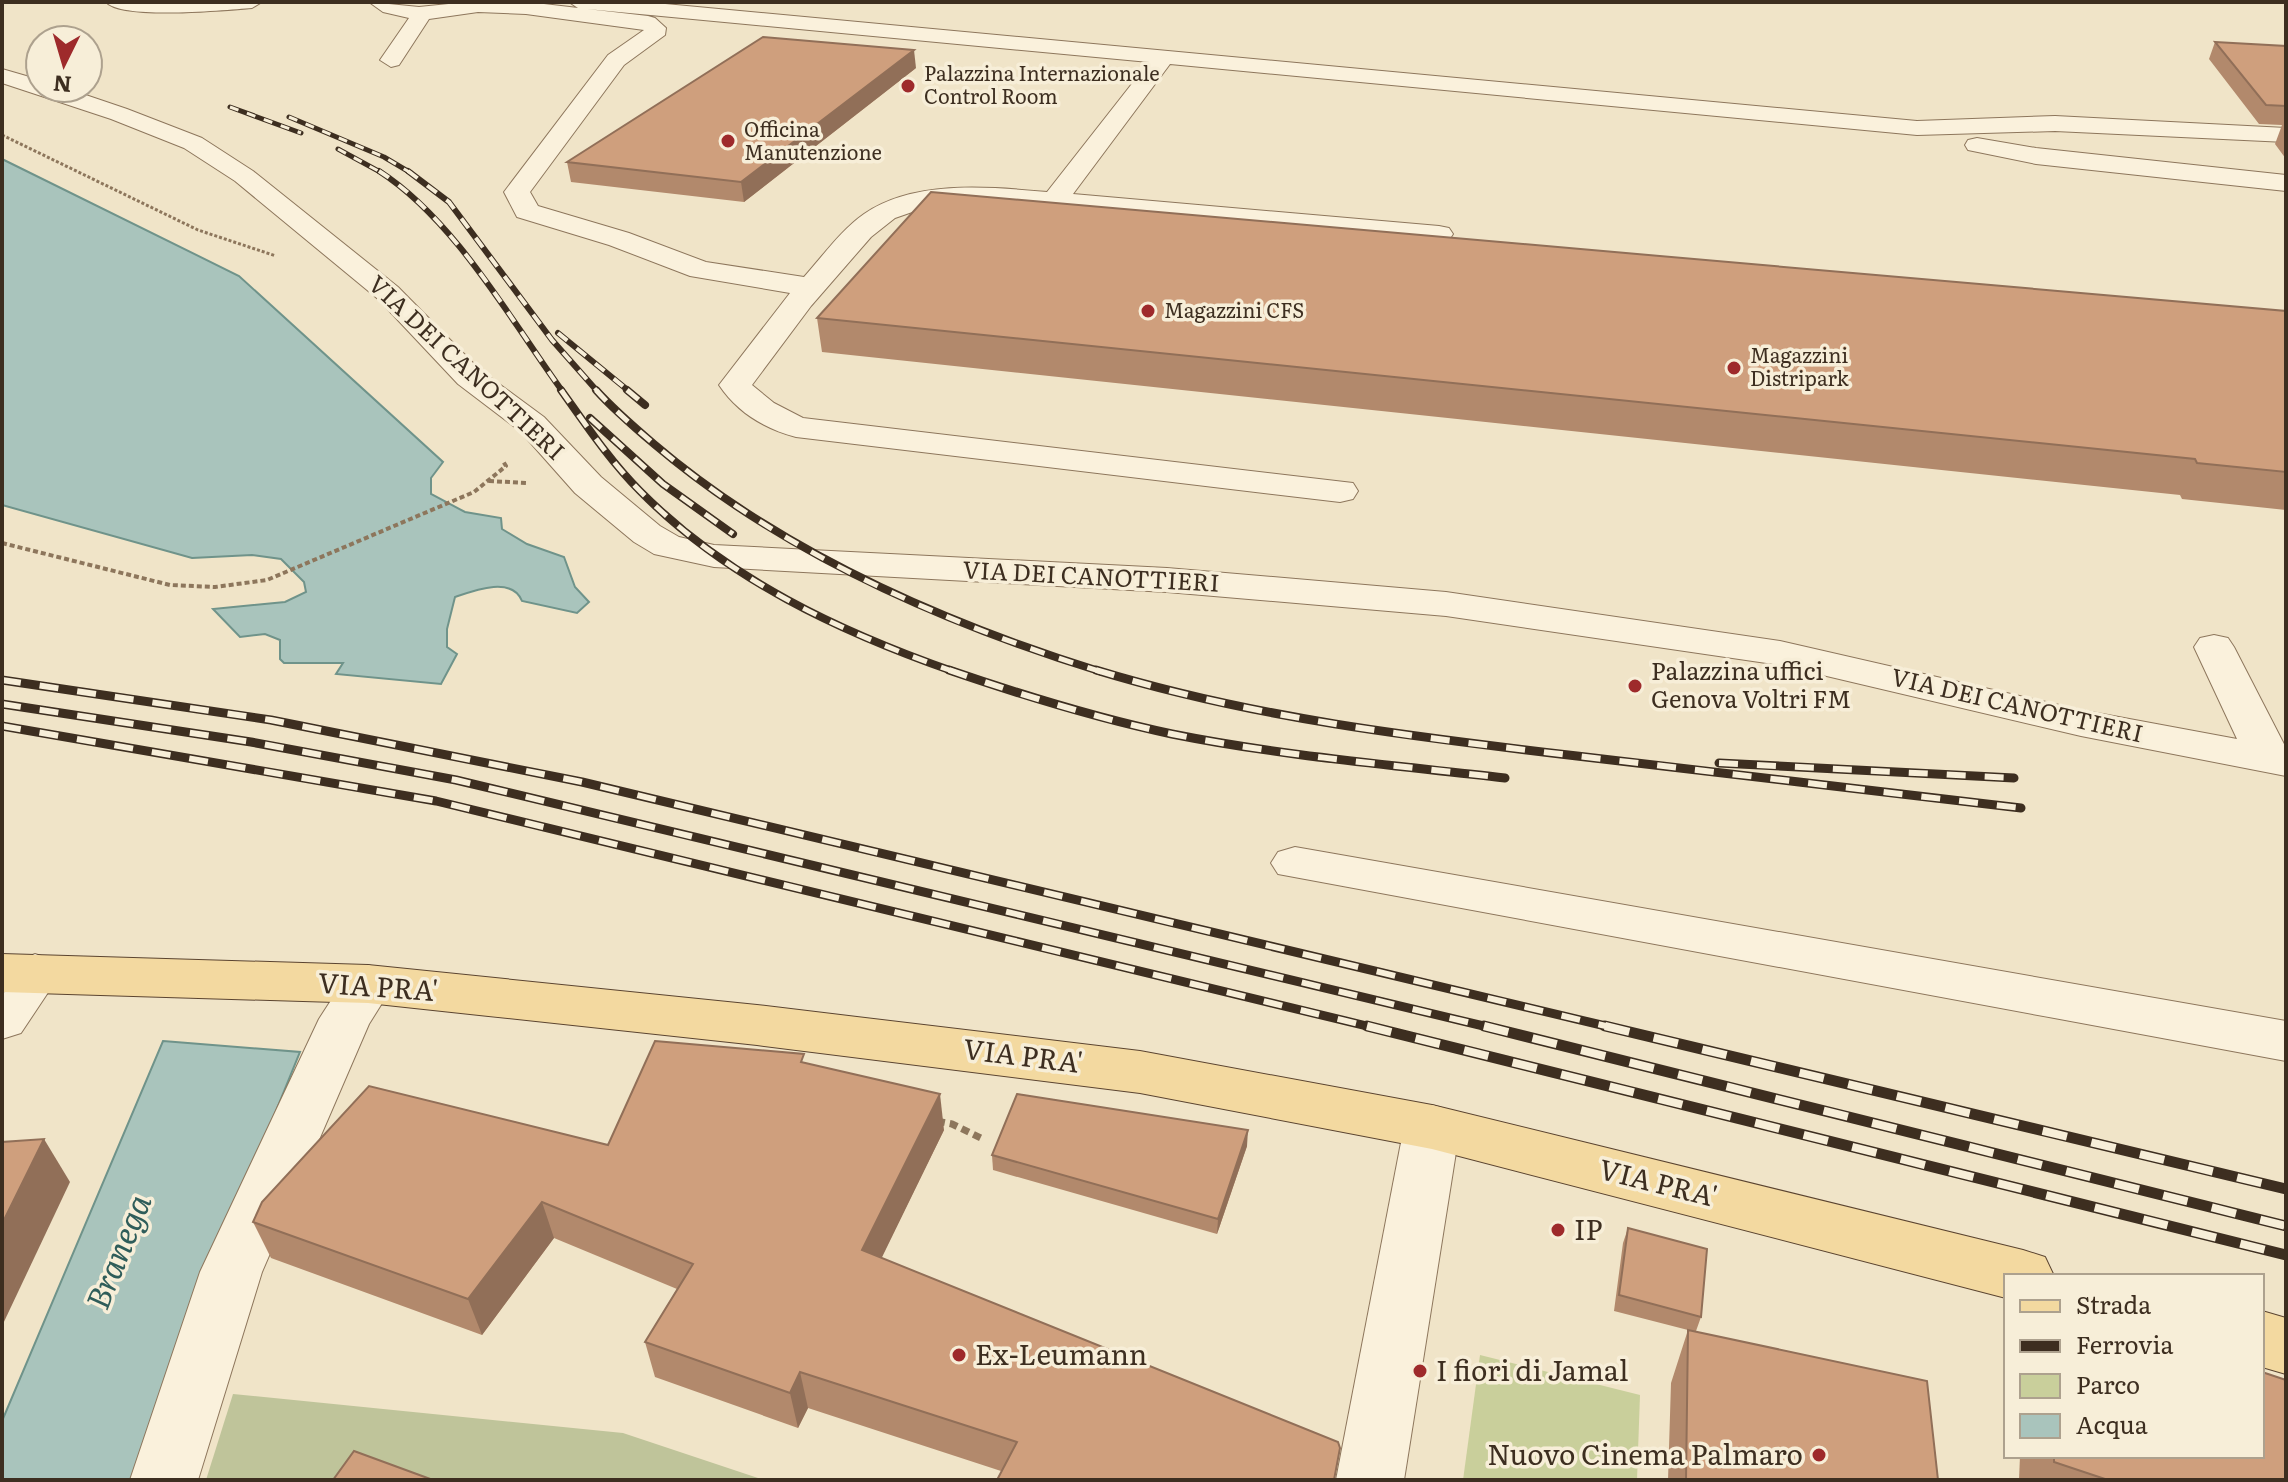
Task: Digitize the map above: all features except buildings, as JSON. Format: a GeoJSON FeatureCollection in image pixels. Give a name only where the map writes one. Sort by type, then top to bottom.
{"type":"FeatureCollection","features":[{"type":"Feature","properties":{"kind":"main road","name":"VIA PRA'"},"geometry":{"type":"LineString","coordinates":[[18,973],[355,984],[1030,1056],[1140,1072],[1432,1127],[2015,1274]]}},
{"type":"Feature","properties":{"kind":"main road"},"geometry":{"type":"LineString","coordinates":[[2264,1340],[2286,1346]]}},
{"type":"Feature","properties":{"kind":"street"},"geometry":{"type":"LineString","coordinates":[[116,2],[171,7],[252,2]]}},
{"type":"Feature","properties":{"kind":"street"},"geometry":{"type":"LineString","coordinates":[[379,2],[389,8],[423,12],[486,4],[648,22],[655,28],[654,35],[616,60],[517,192],[527,211],[619,239],[700,270],[809,287]]}},
{"type":"Feature","properties":{"kind":"street"},"geometry":{"type":"LineString","coordinates":[[579,2],[1917,128],[1971,124],[2033,125],[2286,135]]}},
{"type":"Feature","properties":{"kind":"street"},"geometry":{"type":"LineString","coordinates":[[391,60],[423,12]]}},
{"type":"Feature","properties":{"kind":"street"},"geometry":{"type":"LineString","coordinates":[[612,69],[633,63],[717,15]]}},
{"type":"Feature","properties":{"kind":"street"},"geometry":{"type":"LineString","coordinates":[[1054,201],[1163,59]]}},
{"type":"Feature","properties":{"kind":"street","name":"VIA DEI CANOTTIERI"},"geometry":{"type":"LineString","coordinates":[[2,76],[24,83]]}},
{"type":"Feature","properties":{"kind":"street","name":"VIA DEI CANOTTIERI"},"geometry":{"type":"LineString","coordinates":[[85,104],[193,143],[244,176],[388,293],[469,377],[532,424],[588,485],[647,534],[667,546],[714,556],[1167,580],[1446,604],[1780,653],[2081,723],[2277,760]]}},
{"type":"Feature","properties":{"kind":"street"},"geometry":{"type":"LineString","coordinates":[[1917,128],[1980,146],[2036,156],[2286,183]]}},
{"type":"Feature","properties":{"kind":"street"},"geometry":{"type":"LineString","coordinates":[[1340,491],[796,427],[767,413],[735,385],[809,287],[873,220],[896,209],[968,195],[1439,234]]}},
{"type":"Feature","properties":{"kind":"street"},"geometry":{"type":"LineString","coordinates":[[2214,647],[2277,760]]}},
{"type":"Feature","properties":{"kind":"street"},"geometry":{"type":"LineString","coordinates":[[1295,863],[2286,1041]]}},
{"type":"Feature","properties":{"kind":"street"},"geometry":{"type":"LineString","coordinates":[[2,1019],[18,973]]}},
{"type":"Feature","properties":{"kind":"street"},"geometry":{"type":"LineString","coordinates":[[164,1480],[231,1272],[345,1019],[355,984]]}},
{"type":"Feature","properties":{"kind":"street"},"geometry":{"type":"LineString","coordinates":[[1370,1480],[1432,1127]]}},
{"type":"Feature","properties":{"kind":"path"},"geometry":{"type":"LineString","coordinates":[[2,135],[198,230],[287,260]]}},
{"type":"Feature","properties":{"kind":"path"},"geometry":{"type":"LineString","coordinates":[[2,543],[170,585],[215,587],[267,580],[474,492],[506,466],[499,454]]}},
{"type":"Feature","properties":{"kind":"path"},"geometry":{"type":"LineString","coordinates":[[921,1118],[952,1124],[981,1138]]}},
{"type":"Feature","properties":{"kind":"green space"},"geometry":{"type":"Polygon","coordinates":[[[1480,1355],[1640,1395],[1637,1480],[1463,1480],[1480,1355]]]}},
{"type":"Feature","properties":{"kind":"green space"},"geometry":{"type":"Polygon","coordinates":[[[233,1394],[623,1433],[764,1480],[206,1480],[233,1394]]]}},
{"type":"Feature","properties":{"kind":"water"},"geometry":{"type":"Polygon","coordinates":[[[2,159],[239,276],[443,462],[431,478],[431,494],[465,512],[501,518],[502,529],[527,544],[564,557],[575,587],[589,602],[577,613],[522,601],[517,593],[502,587],[472,591],[455,597],[447,629],[447,647],[457,654],[441,684],[336,674],[343,663],[284,663],[280,659],[280,640],[265,634],[240,637],[213,609],[285,602],[306,592],[304,582],[281,559],[252,555],[192,558],[2,505],[2,159]]]}},
{"type":"Feature","properties":{"kind":"water","name":"Branega"},"geometry":{"type":"Polygon","coordinates":[[[163,1041],[300,1052],[207,1281],[138,1480],[2,1480],[2,1421],[163,1041]]]}},
{"type":"Feature","properties":{"kind":"railway"},"geometry":{"type":"LineString","coordinates":[[230,107],[301,133]]}},
{"type":"Feature","properties":{"kind":"railway"},"geometry":{"type":"LineString","coordinates":[[289,117],[384,157],[409,172]]}},
{"type":"Feature","properties":{"kind":"railway"},"geometry":{"type":"LineString","coordinates":[[338,149],[381,172]]}},
{"type":"Feature","properties":{"kind":"railway"},"geometry":{"type":"LineString","coordinates":[[381,172],[407,192],[457,243],[563,392]]}},
{"type":"Feature","properties":{"kind":"railway"},"geometry":{"type":"LineString","coordinates":[[409,172],[449,202],[552,340],[598,392]]}},
{"type":"Feature","properties":{"kind":"railway"},"geometry":{"type":"LineString","coordinates":[[558,333],[630,392]]}},
{"type":"Feature","properties":{"kind":"railway"},"geometry":{"type":"LineString","coordinates":[[561,390],[640,491],[710,551],[787,600],[870,639],[954,672]]}},
{"type":"Feature","properties":{"kind":"railway"},"geometry":{"type":"LineString","coordinates":[[627,390],[645,405]]}},
{"type":"Feature","properties":{"kind":"railway"},"geometry":{"type":"LineString","coordinates":[[598,392],[639,431],[703,483],[810,551],[924,607],[1042,653],[1102,672]]}},
{"type":"Feature","properties":{"kind":"railway"},"geometry":{"type":"LineString","coordinates":[[590,418],[663,484],[733,534]]}},
{"type":"Feature","properties":{"kind":"railway"},"geometry":{"type":"LineString","coordinates":[[949,670],[954,672]]}},
{"type":"Feature","properties":{"kind":"railway"},"geometry":{"type":"LineString","coordinates":[[1096,670],[1215,701],[1395,733],[2021,808]]}},
{"type":"Feature","properties":{"kind":"railway"},"geometry":{"type":"LineString","coordinates":[[954,672],[1115,721],[1213,742],[1505,778]]}},
{"type":"Feature","properties":{"kind":"railway"},"geometry":{"type":"LineString","coordinates":[[2,680],[271,720],[582,782],[1614,1028]]}},
{"type":"Feature","properties":{"kind":"railway"},"geometry":{"type":"LineString","coordinates":[[2,704],[251,742],[456,780],[1492,1028]]}},
{"type":"Feature","properties":{"kind":"railway"},"geometry":{"type":"LineString","coordinates":[[2,726],[436,801],[1375,1028]]}},
{"type":"Feature","properties":{"kind":"railway"},"geometry":{"type":"LineString","coordinates":[[1719,763],[2014,778]]}},
{"type":"Feature","properties":{"kind":"railway"},"geometry":{"type":"LineString","coordinates":[[1367,1026],[2286,1255]]}},
{"type":"Feature","properties":{"kind":"railway"},"geometry":{"type":"LineString","coordinates":[[1484,1026],[2286,1226]]}},
{"type":"Feature","properties":{"kind":"railway"},"geometry":{"type":"LineString","coordinates":[[1605,1026],[2286,1189]]}},
{"type":"Feature","properties":{"kind":"place","name":"Palazzina Internazionale Control Room"},"geometry":{"type":"Point","coordinates":[908,86]}},
{"type":"Feature","properties":{"kind":"place","name":"Officina Manutenzione"},"geometry":{"type":"Point","coordinates":[728,141]}},
{"type":"Feature","properties":{"kind":"place","name":"Magazzini CFS"},"geometry":{"type":"Point","coordinates":[1148,311]}},
{"type":"Feature","properties":{"kind":"place","name":"Magazzini Distripark"},"geometry":{"type":"Point","coordinates":[1734,368]}},
{"type":"Feature","properties":{"kind":"place","name":"Palazzina uffici Genova Voltri FM"},"geometry":{"type":"Point","coordinates":[1635,686]}},
{"type":"Feature","properties":{"kind":"place","name":"IP"},"geometry":{"type":"Point","coordinates":[1558,1230]}},
{"type":"Feature","properties":{"kind":"place","name":"Ex-Leumann"},"geometry":{"type":"Point","coordinates":[959,1355]}},
{"type":"Feature","properties":{"kind":"place","name":"I fiori di Jamal"},"geometry":{"type":"Point","coordinates":[1420,1371]}},
{"type":"Feature","properties":{"kind":"place","name":"Nuovo Cinema Palmaro"},"geometry":{"type":"Point","coordinates":[1819,1455]}}]}
